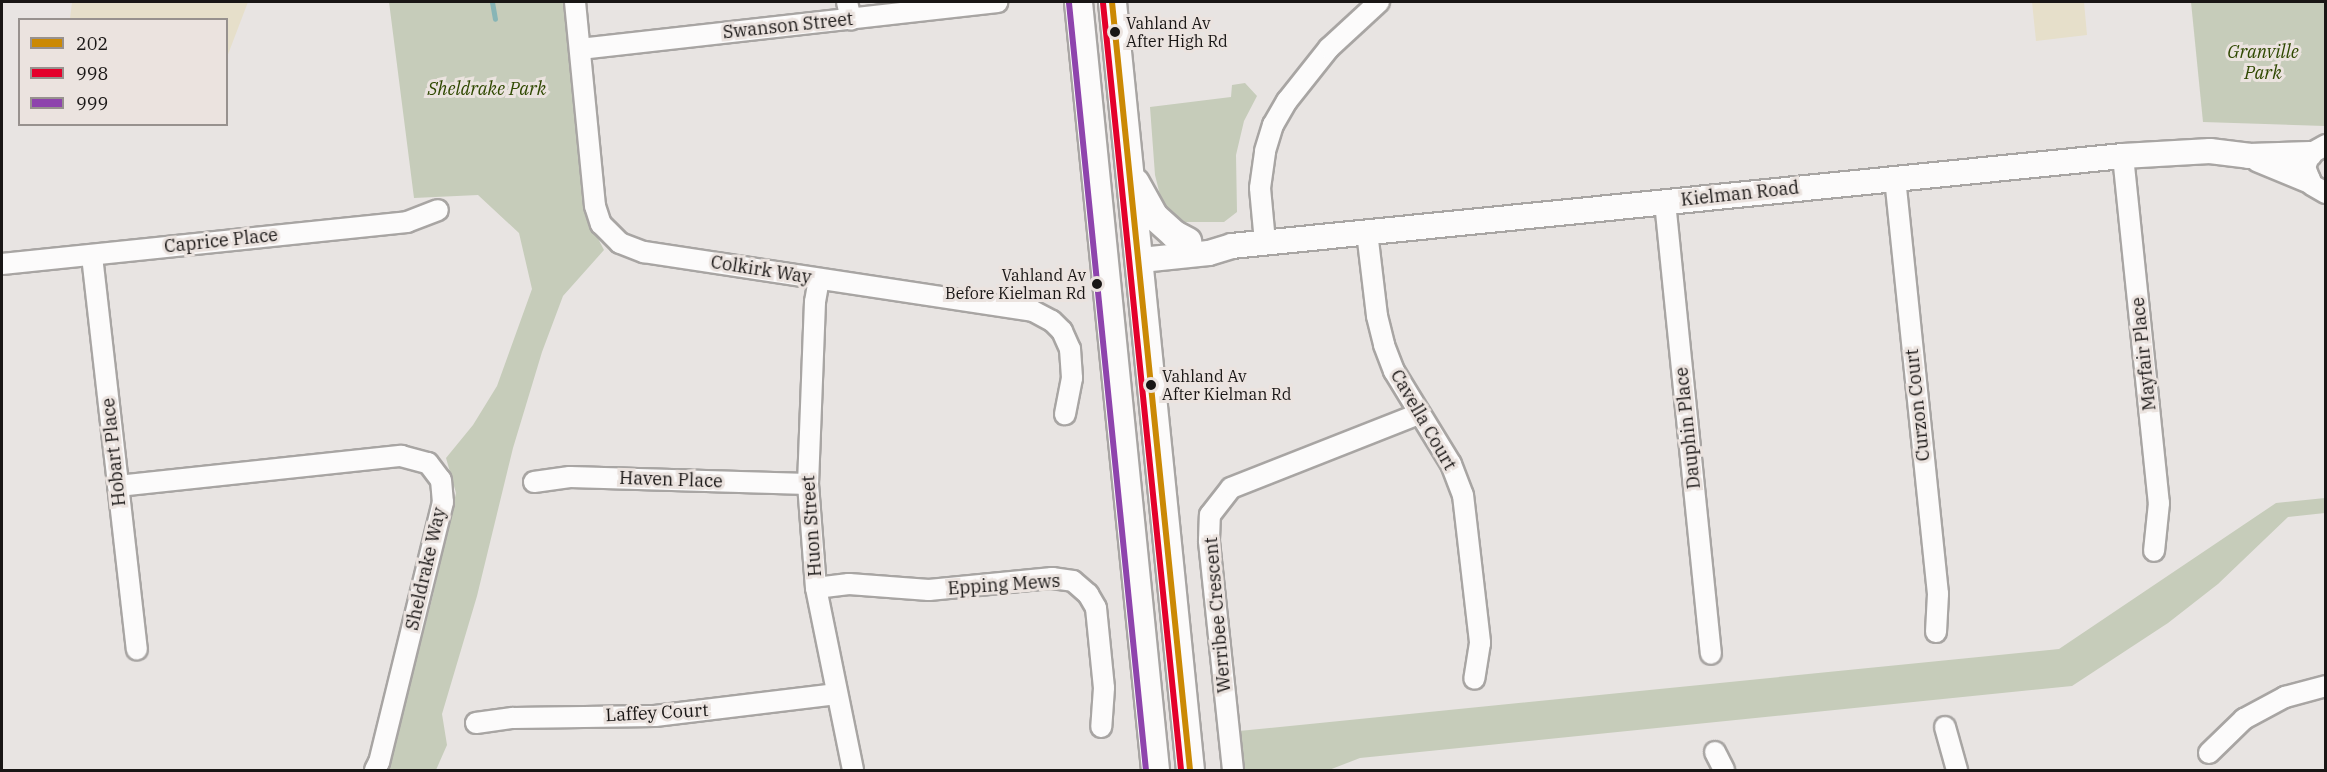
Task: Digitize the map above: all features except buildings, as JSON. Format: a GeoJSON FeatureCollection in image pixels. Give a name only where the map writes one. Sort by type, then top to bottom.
{"type":"FeatureCollection","features":[{"type":"Feature","properties":{"kind":"main road"},"geometry":{"type":"LineString","coordinates":[[1078,2],[1155,771]]}},
{"type":"Feature","properties":{"kind":"main road"},"geometry":{"type":"LineString","coordinates":[[1112,2],[1129,170],[1145,259],[1190,771]]}},
{"type":"Feature","properties":{"kind":"main road"},"geometry":{"type":"LineString","coordinates":[[1129,170],[1154,216],[1168,229],[1187,241]]}},
{"type":"Feature","properties":{"kind":"main road"},"geometry":{"type":"LineString","coordinates":[[1097,206],[1121,240],[1145,259]]}},
{"type":"Feature","properties":{"kind":"main road"},"geometry":{"type":"LineString","coordinates":[[1112,338],[1122,313],[1120,289],[1122,274],[1128,260],[1145,259]]}},
{"type":"Feature","properties":{"kind":"street","name":"Colkirk Way"},"geometry":{"type":"LineString","coordinates":[[574,2],[595,206],[601,224],[620,243],[644,252],[1033,311],[1052,321],[1062,331],[1070,349],[1072,378],[1065,414]]}},
{"type":"Feature","properties":{"kind":"street","name":"Swanson Street"},"geometry":{"type":"LineString","coordinates":[[580,49],[849,11],[997,2]]}},
{"type":"Feature","properties":{"kind":"street"},"geometry":{"type":"LineString","coordinates":[[1265,242],[1260,188],[1264,152],[1273,125],[1287,101],[1329,48],[1379,2]]}},
{"type":"Feature","properties":{"kind":"street","name":"Kielman Road"},"geometry":{"type":"LineString","coordinates":[[1145,259],[1209,253],[1232,246],[1265,242],[2123,156],[2211,151],[2248,156],[2318,150]]}},
{"type":"Feature","properties":{"kind":"street","name":"Kielman Road"},"geometry":{"type":"LineString","coordinates":[[2317,186],[2306,167],[2318,150]]}},
{"type":"Feature","properties":{"kind":"street","name":"Mayfair Place"},"geometry":{"type":"LineString","coordinates":[[2123,156],[2159,502],[2154,551]]}},
{"type":"Feature","properties":{"kind":"street","name":"Kielman Road"},"geometry":{"type":"LineString","coordinates":[[2248,156],[2317,186]]}},
{"type":"Feature","properties":{"kind":"street","name":"Curzon Court"},"geometry":{"type":"LineString","coordinates":[[1895,178],[1938,594],[1936,632]]}},
{"type":"Feature","properties":{"kind":"street","name":"Dauphin Place"},"geometry":{"type":"LineString","coordinates":[[1665,202],[1711,654]]}},
{"type":"Feature","properties":{"kind":"street","name":"Caprice Place"},"geometry":{"type":"LineString","coordinates":[[2,264],[407,222],[438,210]]}},
{"type":"Feature","properties":{"kind":"street","name":"Cavella Court"},"geometry":{"type":"LineString","coordinates":[[1366,232],[1377,316],[1384,345],[1394,371],[1451,464],[1463,495],[1480,642],[1474,680]]}},
{"type":"Feature","properties":{"kind":"street","name":"Kielman Road"},"geometry":{"type":"LineString","coordinates":[[1145,259],[1187,241],[1209,241],[1232,246]]}},
{"type":"Feature","properties":{"kind":"street","name":"Hobart Place"},"geometry":{"type":"LineString","coordinates":[[92,256],[137,649]]}},
{"type":"Feature","properties":{"kind":"street","name":"Huon Street"},"geometry":{"type":"LineString","coordinates":[[819,279],[815,302],[808,484],[816,588],[853,771]]}},
{"type":"Feature","properties":{"kind":"street","name":"Werribee Crescent"},"geometry":{"type":"LineString","coordinates":[[1233,771],[1209,540],[1210,515],[1232,488],[1419,414]]}},
{"type":"Feature","properties":{"kind":"street","name":"Sheldrake Way"},"geometry":{"type":"LineString","coordinates":[[118,486],[401,456],[428,463],[441,480],[443,502],[375,771]]}},
{"type":"Feature","properties":{"kind":"street","name":"Haven Place"},"geometry":{"type":"LineString","coordinates":[[534,482],[570,477],[808,484]]}},
{"type":"Feature","properties":{"kind":"street","name":"Epping Mews"},"geometry":{"type":"LineString","coordinates":[[816,588],[849,584],[928,590],[1053,578],[1073,581],[1088,594],[1096,608],[1104,688],[1101,727]]}},
{"type":"Feature","properties":{"kind":"street"},"geometry":{"type":"LineString","coordinates":[[2209,753],[2244,718],[2285,697],[2325,686]]}},
{"type":"Feature","properties":{"kind":"street","name":"Laffey Court"},"geometry":{"type":"LineString","coordinates":[[476,723],[513,718],[676,714],[837,694]]}},
{"type":"Feature","properties":{"kind":"street"},"geometry":{"type":"LineString","coordinates":[[1945,727],[1957,771]]}},
{"type":"Feature","properties":{"kind":"street"},"geometry":{"type":"LineString","coordinates":[[1715,752],[1724,771]]}},
{"type":"Feature","properties":{"kind":"green space","name":"Sheldrake Park"},"geometry":{"type":"Polygon","coordinates":[[[389,2],[564,2],[585,204],[592,227],[604,250],[563,296],[542,352],[513,448],[477,596],[442,714],[447,745],[436,770],[385,770],[394,745],[432,599],[456,493],[446,458],[473,425],[497,386],[532,289],[519,233],[478,195],[414,198],[389,2]]]}},
{"type":"Feature","properties":{"kind":"green space","name":"Granville Park"},"geometry":{"type":"Polygon","coordinates":[[[2191,2],[2325,2],[2325,126],[2203,122],[2191,2]]]}},
{"type":"Feature","properties":{"kind":"green space"},"geometry":{"type":"Polygon","coordinates":[[[1245,83],[1257,96],[1244,121],[1236,155],[1237,212],[1224,222],[1185,222],[1169,211],[1161,199],[1155,175],[1150,107],[1231,97],[1232,85],[1245,83]]]}},
{"type":"Feature","properties":{"kind":"green space"},"geometry":{"type":"Polygon","coordinates":[[[2325,498],[2325,513],[2288,517],[2218,584],[2168,623],[2072,686],[1360,758],[1329,770],[1242,770],[1239,731],[2059,649],[2276,503],[2325,498]]]}},
{"type":"Feature","properties":{"kind":"sand"},"geometry":{"type":"Polygon","coordinates":[[[72,2],[248,2],[228,54],[228,18],[70,18],[72,2]]]}},
{"type":"Feature","properties":{"kind":"sand"},"geometry":{"type":"Polygon","coordinates":[[[2032,2],[2084,2],[2087,35],[2036,41],[2032,2]]]}},
{"type":"Feature","properties":{"kind":"waterway"},"geometry":{"type":"LineString","coordinates":[[492,2],[495,19]]}},
{"type":"Feature","properties":{"kind":"transit line","name":"202"},"geometry":{"type":"LineString","coordinates":[[1112,2],[1190,770]]}},
{"type":"Feature","properties":{"kind":"transit line","name":"999"},"geometry":{"type":"LineString","coordinates":[[1069,3],[1146,770]]}},
{"type":"Feature","properties":{"kind":"transit line","name":"998"},"geometry":{"type":"LineString","coordinates":[[1103,3],[1181,770]]}},
{"type":"Feature","properties":{"kind":"place","name":"Vahland Av After High Rd"},"geometry":{"type":"Point","coordinates":[1115,32]}},
{"type":"Feature","properties":{"kind":"place","name":"Vahland Av Before Kielman Rd"},"geometry":{"type":"Point","coordinates":[1097,284]}},
{"type":"Feature","properties":{"kind":"place","name":"Vahland Av After Kielman Rd"},"geometry":{"type":"Point","coordinates":[1151,385]}}]}
